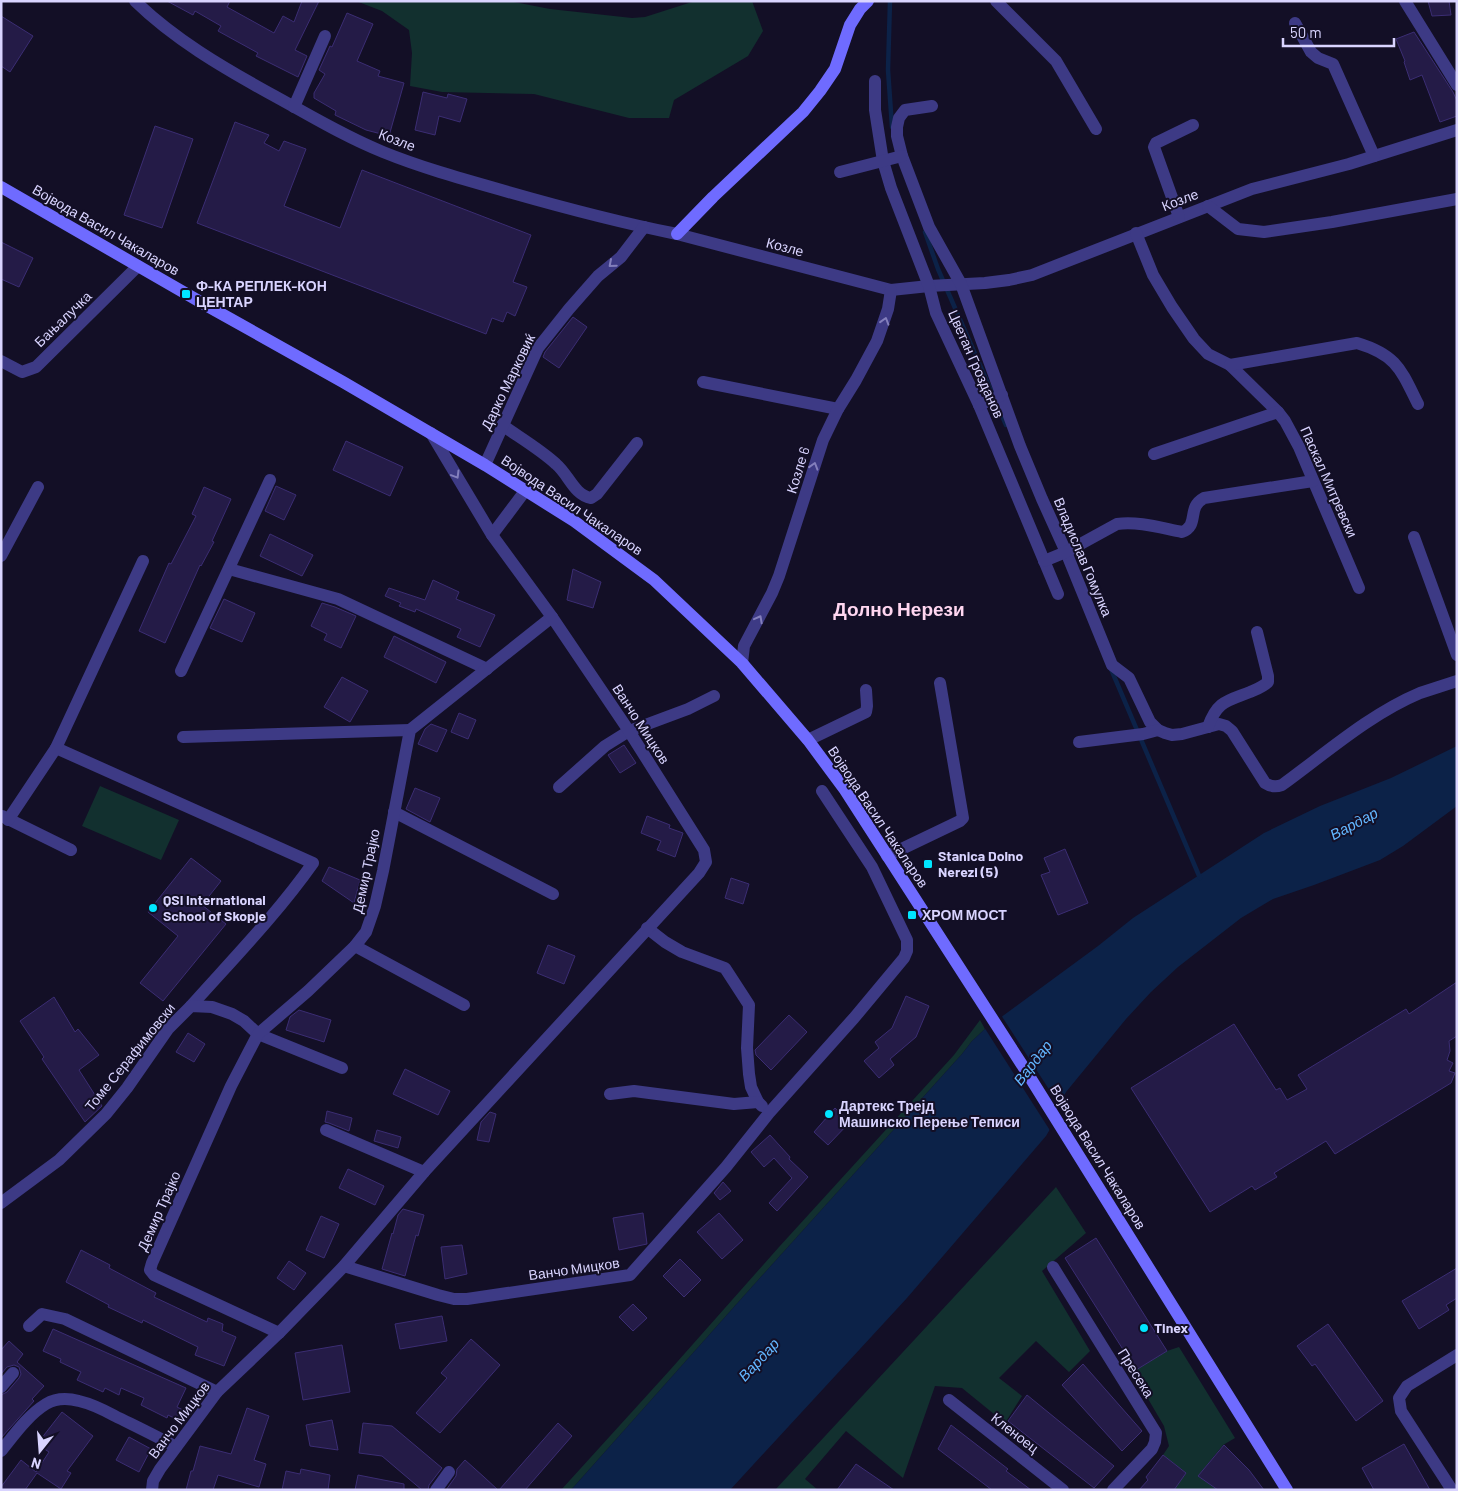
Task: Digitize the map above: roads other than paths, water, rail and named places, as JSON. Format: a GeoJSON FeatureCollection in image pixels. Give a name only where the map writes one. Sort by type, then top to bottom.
{"type":"FeatureCollection","features":[{"type":"Feature","properties":{"kind":"street","name":"Козле"},"geometry":{"type":"LineString","coordinates":[[135,1],[148,14],[231,72],[340,132],[383,152],[450,175],[530,198],[678,234],[891,290],[1009,280],[1032,274],[1252,189],[1374,156],[1457,130]]}},
{"type":"Feature","properties":{"kind":"street"},"geometry":{"type":"LineString","coordinates":[[678,234],[803,112],[835,69],[850,25],[860,8],[868,1]]}},
{"type":"Feature","properties":{"kind":"street"},"geometry":{"type":"LineString","coordinates":[[996,1],[1056,61],[1096,129]]}},
{"type":"Feature","properties":{"kind":"street"},"geometry":{"type":"LineString","coordinates":[[1405,1],[1457,86]]}},
{"type":"Feature","properties":{"kind":"street"},"geometry":{"type":"LineString","coordinates":[[1295,23],[1311,52],[1318,58],[1333,64],[1374,156]]}},
{"type":"Feature","properties":{"kind":"street"},"geometry":{"type":"LineString","coordinates":[[294,106],[325,36]]}},
{"type":"Feature","properties":{"kind":"street","name":"Цветан Грозданов"},"geometry":{"type":"LineString","coordinates":[[875,81],[875,110],[883,161],[891,188],[929,286],[936,313],[979,405],[1058,594]]}},
{"type":"Feature","properties":{"kind":"street","name":"Владислав Гомулка"},"geometry":{"type":"LineString","coordinates":[[932,106],[905,110],[899,118],[897,136],[902,156],[929,227],[961,284],[1042,499],[1066,552],[1112,665],[1129,678],[1150,722],[1158,730]]}},
{"type":"Feature","properties":{"kind":"street"},"geometry":{"type":"LineString","coordinates":[[1179,217],[1154,147],[1156,143],[1193,125]]}},
{"type":"Feature","properties":{"kind":"street"},"geometry":{"type":"LineString","coordinates":[[840,172],[902,156]]}},
{"type":"Feature","properties":{"kind":"street","name":"Војвода Васил Чакаларов"},"geometry":{"type":"LineString","coordinates":[[1,188],[343,382],[485,465],[574,522],[654,580],[742,663],[808,740],[845,790],[1082,1160],[1287,1490]]}},
{"type":"Feature","properties":{"kind":"street"},"geometry":{"type":"LineString","coordinates":[[1208,206],[1238,229],[1264,232],[1332,222],[1457,199]]}},
{"type":"Feature","properties":{"kind":"street","name":"Дарко Марковиќ"},"geometry":{"type":"LineString","coordinates":[[485,465],[538,348],[598,276],[621,257],[644,227]]}},
{"type":"Feature","properties":{"kind":"street","name":"Паскал Митревски"},"geometry":{"type":"LineString","coordinates":[[1136,233],[1153,275],[1194,340],[1208,354],[1230,365],[1278,412],[1284,421],[1299,447],[1359,588]]}},
{"type":"Feature","properties":{"kind":"street","name":"Бањалучка"},"geometry":{"type":"LineString","coordinates":[[1,362],[22,372],[36,367],[138,266]]}},
{"type":"Feature","properties":{"kind":"street","name":"Козле 6"},"geometry":{"type":"LineString","coordinates":[[742,663],[744,646],[779,576],[828,428],[877,341],[888,309],[891,290]]}},
{"type":"Feature","properties":{"kind":"street"},"geometry":{"type":"LineString","coordinates":[[1230,365],[1357,343],[1371,347],[1386,355],[1401,371],[1418,404]]}},
{"type":"Feature","properties":{"kind":"street"},"geometry":{"type":"LineString","coordinates":[[703,382],[838,408]]}},
{"type":"Feature","properties":{"kind":"street"},"geometry":{"type":"LineString","coordinates":[[979,405],[1002,395]]}},
{"type":"Feature","properties":{"kind":"street"},"geometry":{"type":"LineString","coordinates":[[1154,454],[1278,412]]}},
{"type":"Feature","properties":{"kind":"street"},"geometry":{"type":"LineString","coordinates":[[502,425],[557,464],[578,492],[585,497],[592,498],[636,443]]}},
{"type":"Feature","properties":{"kind":"street","name":"Ванчо Мицков"},"geometry":{"type":"LineString","coordinates":[[152,1490],[156,1474],[217,1392],[279,1333],[344,1266],[424,1172],[699,873],[706,862],[704,850],[629,731],[552,617],[492,535],[430,433]]}},
{"type":"Feature","properties":{"kind":"street"},"geometry":{"type":"LineString","coordinates":[[181,671],[270,480]]}},
{"type":"Feature","properties":{"kind":"street"},"geometry":{"type":"LineString","coordinates":[[1044,561],[1066,552],[1117,524],[1135,524],[1182,532],[1188,530],[1192,525],[1194,507],[1204,498],[1313,481]]}},
{"type":"Feature","properties":{"kind":"street"},"geometry":{"type":"LineString","coordinates":[[1,556],[38,487]]}},
{"type":"Feature","properties":{"kind":"street"},"geometry":{"type":"LineString","coordinates":[[492,535],[525,491]]}},
{"type":"Feature","properties":{"kind":"street"},"geometry":{"type":"LineString","coordinates":[[1414,537],[1457,655]]}},
{"type":"Feature","properties":{"kind":"street"},"geometry":{"type":"LineString","coordinates":[[71,850],[5,818],[56,748],[143,561]]}},
{"type":"Feature","properties":{"kind":"street"},"geometry":{"type":"LineString","coordinates":[[229,569],[338,599],[487,669]]}},
{"type":"Feature","properties":{"kind":"street"},"geometry":{"type":"LineString","coordinates":[[182,737],[410,730],[552,617]]}},
{"type":"Feature","properties":{"kind":"street"},"geometry":{"type":"LineString","coordinates":[[1208,726],[1212,714],[1223,702],[1260,688],[1268,682],[1257,632]]}},
{"type":"Feature","properties":{"kind":"street"},"geometry":{"type":"LineString","coordinates":[[1079,742],[1143,734],[1158,730],[1172,735],[1219,724],[1226,726],[1232,731],[1265,783],[1269,786],[1278,787],[1369,721],[1420,693],[1457,681]]}},
{"type":"Feature","properties":{"kind":"street"},"geometry":{"type":"LineString","coordinates":[[887,856],[963,818],[940,683]]}},
{"type":"Feature","properties":{"kind":"street"},"geometry":{"type":"LineString","coordinates":[[808,740],[866,712],[866,690]]}},
{"type":"Feature","properties":{"kind":"street"},"geometry":{"type":"LineString","coordinates":[[560,787],[605,746],[629,731],[688,709],[714,696]]}},
{"type":"Feature","properties":{"kind":"street","name":"Демир Трајко"},"geometry":{"type":"LineString","coordinates":[[279,1333],[154,1275],[150,1270],[231,1086],[258,1034],[308,991],[355,946],[366,932],[375,906],[383,871],[410,730]]}},
{"type":"Feature","properties":{"kind":"street","name":"Томе Серафимовски"},"geometry":{"type":"LineString","coordinates":[[1,1203],[59,1160],[106,1114],[127,1088],[168,1029],[251,939],[313,863],[56,748]]}},
{"type":"Feature","properties":{"kind":"street","name":"Ванчо Мицков"},"geometry":{"type":"LineString","coordinates":[[344,1266],[438,1295],[467,1300],[630,1275],[726,1167],[769,1113],[854,1018],[904,958],[907,951],[907,940],[872,867],[822,792]]}},
{"type":"Feature","properties":{"kind":"street"},"geometry":{"type":"LineString","coordinates":[[394,812],[552,894]]}},
{"type":"Feature","properties":{"kind":"street"},"geometry":{"type":"LineString","coordinates":[[647,928],[682,952],[725,968],[749,1006],[747,1048],[751,1087],[758,1102],[769,1113]]}},
{"type":"Feature","properties":{"kind":"street"},"geometry":{"type":"LineString","coordinates":[[355,946],[464,1005]]}},
{"type":"Feature","properties":{"kind":"street","name":"Томе Серафимовски"},"geometry":{"type":"LineString","coordinates":[[191,1006],[212,1007],[232,1014],[244,1021],[258,1034]]}},
{"type":"Feature","properties":{"kind":"street"},"geometry":{"type":"LineString","coordinates":[[258,1034],[342,1068]]}},
{"type":"Feature","properties":{"kind":"street"},"geometry":{"type":"LineString","coordinates":[[610,1094],[634,1091],[734,1104],[758,1102]]}},
{"type":"Feature","properties":{"kind":"street"},"geometry":{"type":"LineString","coordinates":[[326,1130],[424,1172]]}},
{"type":"Feature","properties":{"kind":"street","name":"Пресека"},"geometry":{"type":"LineString","coordinates":[[1053,1267],[1156,1433],[1152,1448],[1114,1490]]}},
{"type":"Feature","properties":{"kind":"street"},"geometry":{"type":"LineString","coordinates":[[29,1326],[42,1314],[65,1319],[217,1392]]}},
{"type":"Feature","properties":{"kind":"street"},"geometry":{"type":"LineString","coordinates":[[1452,1490],[1400,1411],[1399,1398],[1407,1386],[1457,1355]]}},
{"type":"Feature","properties":{"kind":"street"},"geometry":{"type":"LineString","coordinates":[[1,1387],[13,1373]]}},
{"type":"Feature","properties":{"kind":"street"},"geometry":{"type":"LineString","coordinates":[[1,1451],[35,1412],[46,1404],[61,1399],[89,1404],[176,1447]]}},
{"type":"Feature","properties":{"kind":"street","name":"Кленоец"},"geometry":{"type":"LineString","coordinates":[[949,1400],[1063,1490]]}},
{"type":"Feature","properties":{"kind":"street"},"geometry":{"type":"LineString","coordinates":[[436,1490],[449,1472]]}},
{"type":"Feature","properties":{"kind":"water","name":"Вардар"},"geometry":{"type":"Polygon","coordinates":[[[1457,746],[1457,806],[1403,846],[1380,860],[1273,899],[1241,918],[1178,967],[1151,992],[1126,1019],[1066,1092],[1046,1136],[907,1298],[730,1490],[571,1490],[972,1041],[985,1029],[1133,918],[1264,833],[1320,806],[1391,778],[1457,746]]]}},
{"type":"Feature","properties":{"kind":"waterway"},"geometry":{"type":"LineString","coordinates":[[890,1],[888,70],[892,127]]}},
{"type":"Feature","properties":{"kind":"waterway"},"geometry":{"type":"LineString","coordinates":[[925,232],[938,269],[1006,425]]}},
{"type":"Feature","properties":{"kind":"waterway"},"geometry":{"type":"LineString","coordinates":[[1111,669],[1200,878]]}},
{"type":"Feature","properties":{"kind":"place","name":"Ф-КА РЕПЛЕК-КОН ЦЕНТАР"},"geometry":{"type":"Point","coordinates":[186,294]}},
{"type":"Feature","properties":{"kind":"place","name":"Stanica Dolno Nerezi (5)"},"geometry":{"type":"Point","coordinates":[928,864]}},
{"type":"Feature","properties":{"kind":"place","name":"QSI International School of Skopje"},"geometry":{"type":"Point","coordinates":[153,908]}},
{"type":"Feature","properties":{"kind":"place","name":"ХРОМ МОСТ"},"geometry":{"type":"Point","coordinates":[912,915]}},
{"type":"Feature","properties":{"kind":"place","name":"Дартекс Трејд Машинско Перење Теписи"},"geometry":{"type":"Point","coordinates":[829,1114]}},
{"type":"Feature","properties":{"kind":"place","name":"Tinex"},"geometry":{"type":"Point","coordinates":[1144,1328]}},
{"type":"Feature","properties":{"kind":"district","name":"Долно Нерези"},"geometry":{"type":"Point","coordinates":[899,609]}}]}
